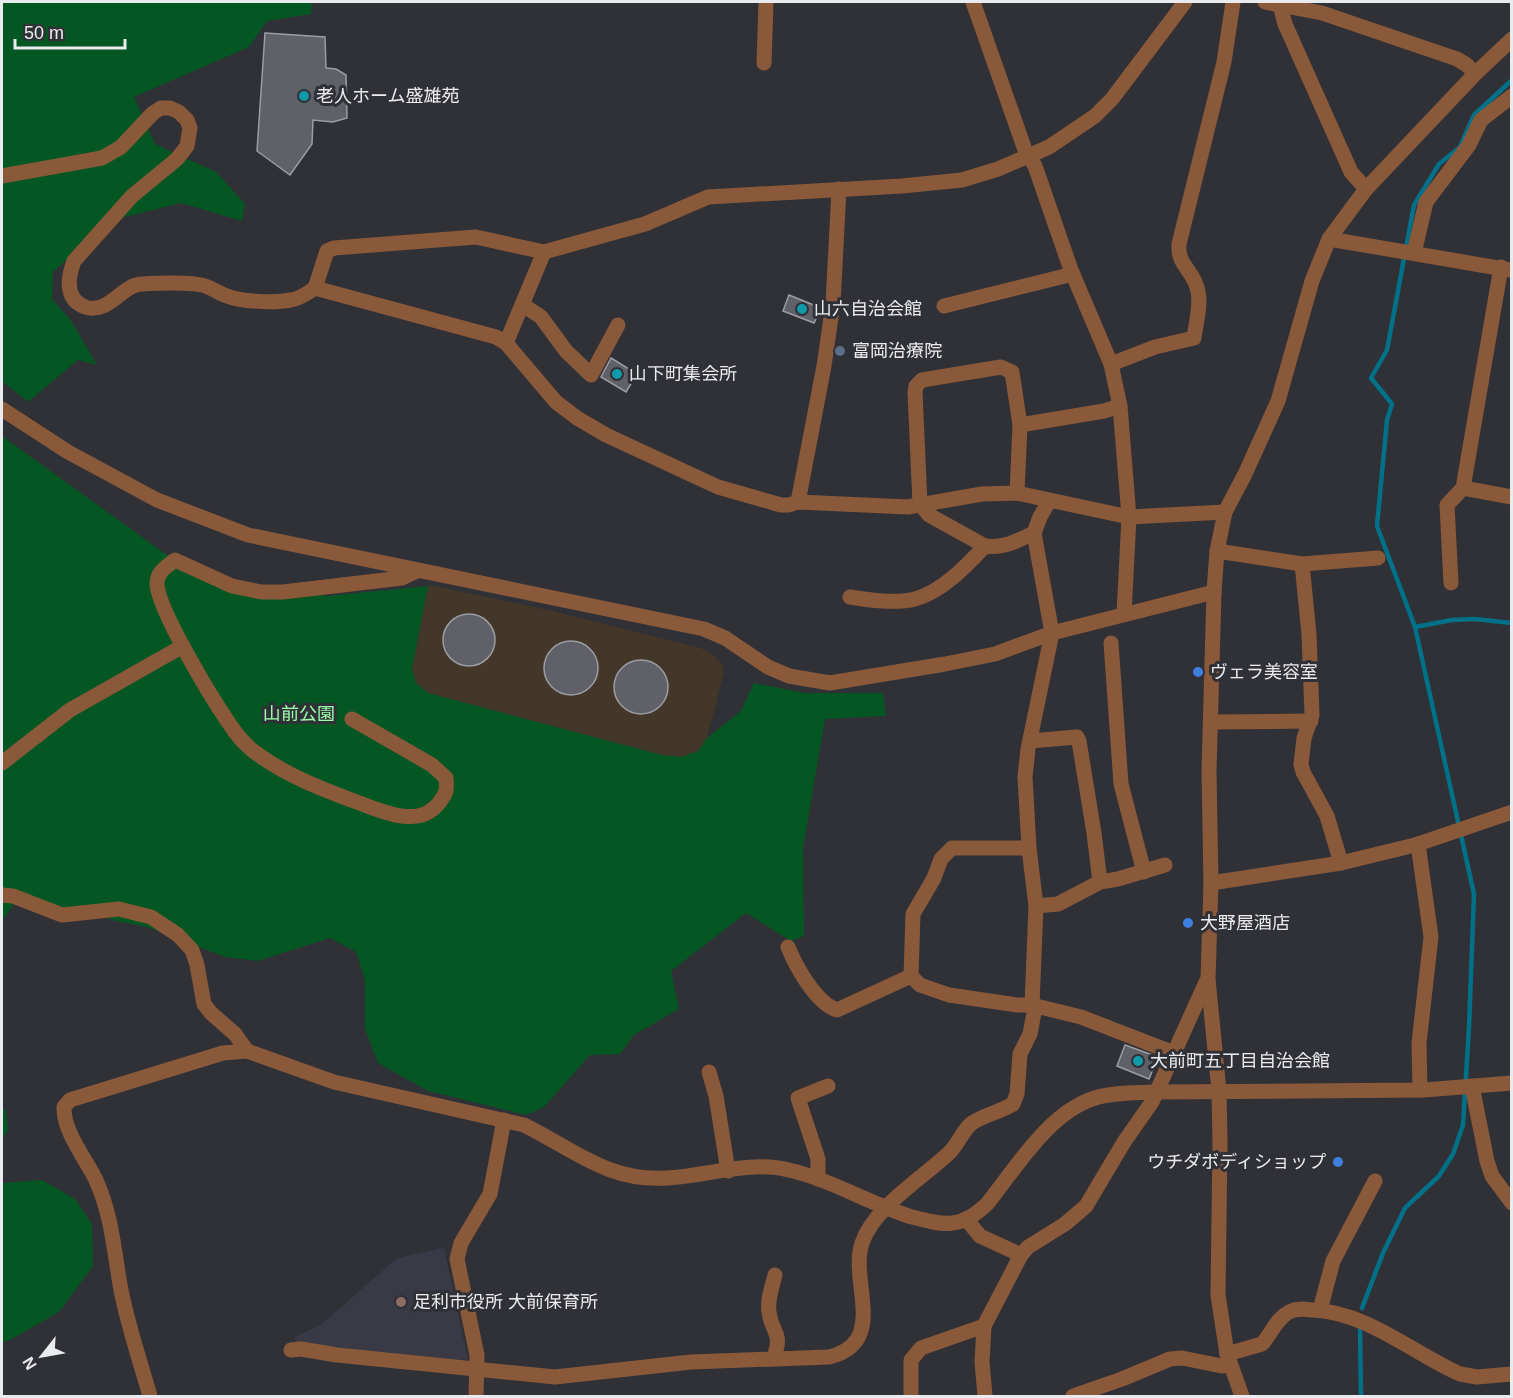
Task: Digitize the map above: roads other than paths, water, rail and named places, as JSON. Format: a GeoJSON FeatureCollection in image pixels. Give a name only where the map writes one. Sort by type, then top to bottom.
{"type":"FeatureCollection","features":[{"type":"Feature","properties":{"kind":"street"},"geometry":{"type":"LineString","coordinates":[[764,63],[766,2]]}},
{"type":"Feature","properties":{"kind":"street"},"geometry":{"type":"LineString","coordinates":[[973,2],[1025,150],[1035,166],[1073,274],[1111,364],[1120,406],[1129,516],[1124,614]]}},
{"type":"Feature","properties":{"kind":"street"},"geometry":{"type":"LineString","coordinates":[[2,176],[102,158],[121,147],[153,112],[161,108],[170,108],[179,112],[187,120],[190,128],[188,146],[177,159],[132,196],[74,261],[69,273],[68,284],[74,300],[86,307],[98,308],[112,302],[138,284],[202,285],[235,299],[293,300],[315,288],[327,251],[334,248],[476,237],[544,252],[645,224],[708,197],[962,180],[999,169],[1048,147],[1095,116],[1112,99],[1185,2]]}},
{"type":"Feature","properties":{"kind":"street"},"geometry":{"type":"LineString","coordinates":[[1111,364],[1155,347],[1194,338],[1198,292],[1194,278],[1178,256],[1179,244],[1224,62],[1233,2]]}},
{"type":"Feature","properties":{"kind":"street"},"geometry":{"type":"LineString","coordinates":[[1273,3],[1322,13],[1457,59],[1475,74]]}},
{"type":"Feature","properties":{"kind":"street"},"geometry":{"type":"LineString","coordinates":[[1273,3],[1285,24],[1352,172],[1366,189]]}},
{"type":"Feature","properties":{"kind":"street"},"geometry":{"type":"LineString","coordinates":[[1242,1396],[1228,1359],[1218,1295],[1219,1091],[1208,979],[1211,883],[1210,722],[1217,552],[1225,512],[1278,401],[1312,281],[1329,238],[1366,189],[1475,74],[1512,39]]}},
{"type":"Feature","properties":{"kind":"street"},"geometry":{"type":"LineString","coordinates":[[1414,253],[1426,202],[1469,145],[1481,120],[1512,96]]}},
{"type":"Feature","properties":{"kind":"street"},"geometry":{"type":"LineString","coordinates":[[798,502],[824,366],[831,315],[839,189]]}},
{"type":"Feature","properties":{"kind":"street"},"geometry":{"type":"LineString","coordinates":[[1329,238],[1507,269],[1463,488],[1447,505],[1451,583]]}},
{"type":"Feature","properties":{"kind":"street"},"geometry":{"type":"LineString","coordinates":[[506,343],[544,252]]}},
{"type":"Feature","properties":{"kind":"street"},"geometry":{"type":"LineString","coordinates":[[944,306],[1073,274]]}},
{"type":"Feature","properties":{"kind":"street"},"geometry":{"type":"LineString","coordinates":[[315,288],[496,337],[506,343],[561,406],[606,435],[718,487],[785,506],[798,502],[908,507],[982,494],[1017,493],[1129,516],[1225,512]]}},
{"type":"Feature","properties":{"kind":"street"},"geometry":{"type":"LineString","coordinates":[[523,305],[541,317],[566,351],[591,375],[618,325]]}},
{"type":"Feature","properties":{"kind":"street"},"geometry":{"type":"LineString","coordinates":[[1017,493],[1020,424],[1012,372],[1001,367],[918,382],[915,392],[920,504],[929,515],[985,546],[1007,545],[1034,533]]}},
{"type":"Feature","properties":{"kind":"street"},"geometry":{"type":"LineString","coordinates":[[1020,424],[1104,411],[1120,406]]}},
{"type":"Feature","properties":{"kind":"street"},"geometry":{"type":"LineString","coordinates":[[2,409],[68,452],[157,500],[248,535],[704,629],[725,638],[768,666],[789,676],[830,683],[995,654],[1052,633],[1214,592]]}},
{"type":"Feature","properties":{"kind":"street"},"geometry":{"type":"LineString","coordinates":[[1463,488],[1512,497]]}},
{"type":"Feature","properties":{"kind":"street"},"geometry":{"type":"LineString","coordinates":[[291,1350],[301,1349],[337,1355],[555,1377],[691,1362],[774,1357],[829,1357],[840,1354],[856,1340],[862,1331],[864,1321],[858,1267],[859,1253],[862,1241],[872,1224],[950,1153],[972,1123],[1013,1104],[1017,1094],[1020,1054],[1030,1034],[1034,1013],[1032,1005],[1036,906],[1029,848],[1025,777],[1029,741],[1052,633],[1034,533],[1049,501]]}},
{"type":"Feature","properties":{"kind":"street"},"geometry":{"type":"LineString","coordinates":[[850,597],[903,600],[918,598],[939,587],[959,572],[985,546]]}},
{"type":"Feature","properties":{"kind":"street"},"geometry":{"type":"LineString","coordinates":[[1217,552],[1302,564],[1378,558]]}},
{"type":"Feature","properties":{"kind":"street"},"geometry":{"type":"LineString","coordinates":[[352,719],[432,765],[446,778],[447,792],[433,811],[408,817],[392,815],[308,784],[252,749],[231,727],[183,646],[159,597],[157,582],[160,572],[175,560],[232,586],[261,592],[282,592],[402,578],[417,571]]}},
{"type":"Feature","properties":{"kind":"street"},"geometry":{"type":"LineString","coordinates":[[1302,564],[1312,715],[1304,738],[1301,764],[1327,816],[1341,863]]}},
{"type":"Feature","properties":{"kind":"street"},"geometry":{"type":"LineString","coordinates":[[1111,643],[1121,784],[1144,872]]}},
{"type":"Feature","properties":{"kind":"street"},"geometry":{"type":"LineString","coordinates":[[2,763],[70,710],[183,646]]}},
{"type":"Feature","properties":{"kind":"street"},"geometry":{"type":"LineString","coordinates":[[1210,722],[1311,721]]}},
{"type":"Feature","properties":{"kind":"street"},"geometry":{"type":"LineString","coordinates":[[1029,741],[1077,737],[1100,882]]}},
{"type":"Feature","properties":{"kind":"street"},"geometry":{"type":"LineString","coordinates":[[1211,883],[1341,863],[1418,844],[1512,812]]}},
{"type":"Feature","properties":{"kind":"street"},"geometry":{"type":"LineString","coordinates":[[1418,844],[1431,937],[1419,1043],[1420,1090]]}},
{"type":"Feature","properties":{"kind":"street"},"geometry":{"type":"LineString","coordinates":[[1029,848],[952,848],[941,859],[934,878],[913,914],[911,976],[920,985],[949,995],[1032,1005],[1081,1017],[1174,1053]]}},
{"type":"Feature","properties":{"kind":"street"},"geometry":{"type":"LineString","coordinates":[[1036,906],[1058,904],[1100,882],[1165,865]]}},
{"type":"Feature","properties":{"kind":"street"},"geometry":{"type":"LineString","coordinates":[[2,895],[13,896],[62,915],[119,909],[151,917],[178,935],[192,950],[204,1004],[235,1034],[247,1052]]}},
{"type":"Feature","properties":{"kind":"street"},"geometry":{"type":"LineString","coordinates":[[788,947],[796,968],[828,1007],[837,1010],[911,976]]}},
{"type":"Feature","properties":{"kind":"street"},"geometry":{"type":"LineString","coordinates":[[985,1396],[982,1362],[984,1326],[1021,1255],[1028,1247],[1065,1224],[1086,1206],[1124,1142],[1147,1110],[1208,979]]}},
{"type":"Feature","properties":{"kind":"street"},"geometry":{"type":"LineString","coordinates":[[150,1396],[122,1292],[105,1203],[95,1178],[79,1151],[63,1112],[64,1107],[70,1100],[223,1053],[247,1052],[334,1082],[524,1125],[587,1161],[617,1172],[650,1178],[666,1178],[728,1170],[787,1169],[818,1179],[886,1209],[940,1224],[954,1223],[975,1215],[987,1204],[1050,1125],[1078,1105],[1096,1098],[1155,1092],[1420,1090],[1512,1083]]}},
{"type":"Feature","properties":{"kind":"street"},"geometry":{"type":"LineString","coordinates":[[709,1072],[716,1096],[728,1170]]}},
{"type":"Feature","properties":{"kind":"street"},"geometry":{"type":"LineString","coordinates":[[818,1179],[818,1160],[798,1098],[828,1086]]}},
{"type":"Feature","properties":{"kind":"street"},"geometry":{"type":"LineString","coordinates":[[1472,1086],[1489,1168],[1498,1185],[1512,1203]]}},
{"type":"Feature","properties":{"kind":"street"},"geometry":{"type":"LineString","coordinates":[[476,1396],[478,1370],[475,1342],[456,1259],[461,1243],[490,1194],[504,1120]]}},
{"type":"Feature","properties":{"kind":"street"},"geometry":{"type":"LineString","coordinates":[[1320,1310],[1333,1261],[1375,1182]]}},
{"type":"Feature","properties":{"kind":"street"},"geometry":{"type":"LineString","coordinates":[[966,1219],[980,1236],[1021,1255]]}},
{"type":"Feature","properties":{"kind":"street"},"geometry":{"type":"LineString","coordinates":[[774,1357],[778,1338],[770,1320],[768,1304],[775,1275]]}},
{"type":"Feature","properties":{"kind":"street"},"geometry":{"type":"LineString","coordinates":[[1073,1396],[1170,1359],[1182,1358],[1222,1366],[1228,1359],[1262,1344],[1274,1325],[1290,1311],[1298,1309],[1320,1310],[1357,1319],[1468,1377],[1512,1374]]}},
{"type":"Feature","properties":{"kind":"street"},"geometry":{"type":"LineString","coordinates":[[911,1396],[911,1360],[914,1354],[921,1348],[984,1326]]}},
{"type":"Feature","properties":{"kind":"waterway"},"geometry":{"type":"LineString","coordinates":[[1362,1308],[1383,1253],[1405,1208],[1439,1176],[1453,1154],[1463,1125],[1474,894],[1415,627],[1377,526],[1387,420],[1392,404],[1371,378],[1387,350],[1414,205],[1439,164],[1460,147],[1474,115],[1512,80]]}},
{"type":"Feature","properties":{"kind":"waterway"},"geometry":{"type":"LineString","coordinates":[[1415,627],[1452,620],[1475,619],[1512,623]]}},
{"type":"Feature","properties":{"kind":"waterway"},"geometry":{"type":"LineString","coordinates":[[1360,1327],[1361,1396]]}},
{"type":"Feature","properties":{"kind":"place","name":"老人ホーム盛雄苑"},"geometry":{"type":"Point","coordinates":[304,96]}},
{"type":"Feature","properties":{"kind":"place","name":"山六自治会館"},"geometry":{"type":"Point","coordinates":[802,309]}},
{"type":"Feature","properties":{"kind":"place","name":"富岡治療院"},"geometry":{"type":"Point","coordinates":[840,351]}},
{"type":"Feature","properties":{"kind":"place","name":"山下町集会所"},"geometry":{"type":"Point","coordinates":[617,374]}},
{"type":"Feature","properties":{"kind":"place","name":"ヴェラ美容室"},"geometry":{"type":"Point","coordinates":[1198,672]}},
{"type":"Feature","properties":{"kind":"place","name":"大野屋酒店"},"geometry":{"type":"Point","coordinates":[1188,923]}},
{"type":"Feature","properties":{"kind":"place","name":"大前町五丁目自治会館"},"geometry":{"type":"Point","coordinates":[1138,1061]}},
{"type":"Feature","properties":{"kind":"place","name":"ウチダボディショップ"},"geometry":{"type":"Point","coordinates":[1338,1162]}},
{"type":"Feature","properties":{"kind":"place","name":"足利市役所 大前保育所"},"geometry":{"type":"Point","coordinates":[401,1302]}},
{"type":"Feature","properties":{"kind":"park label","name":"山前公園"},"geometry":{"type":"Point","coordinates":[299,714]}}]}
